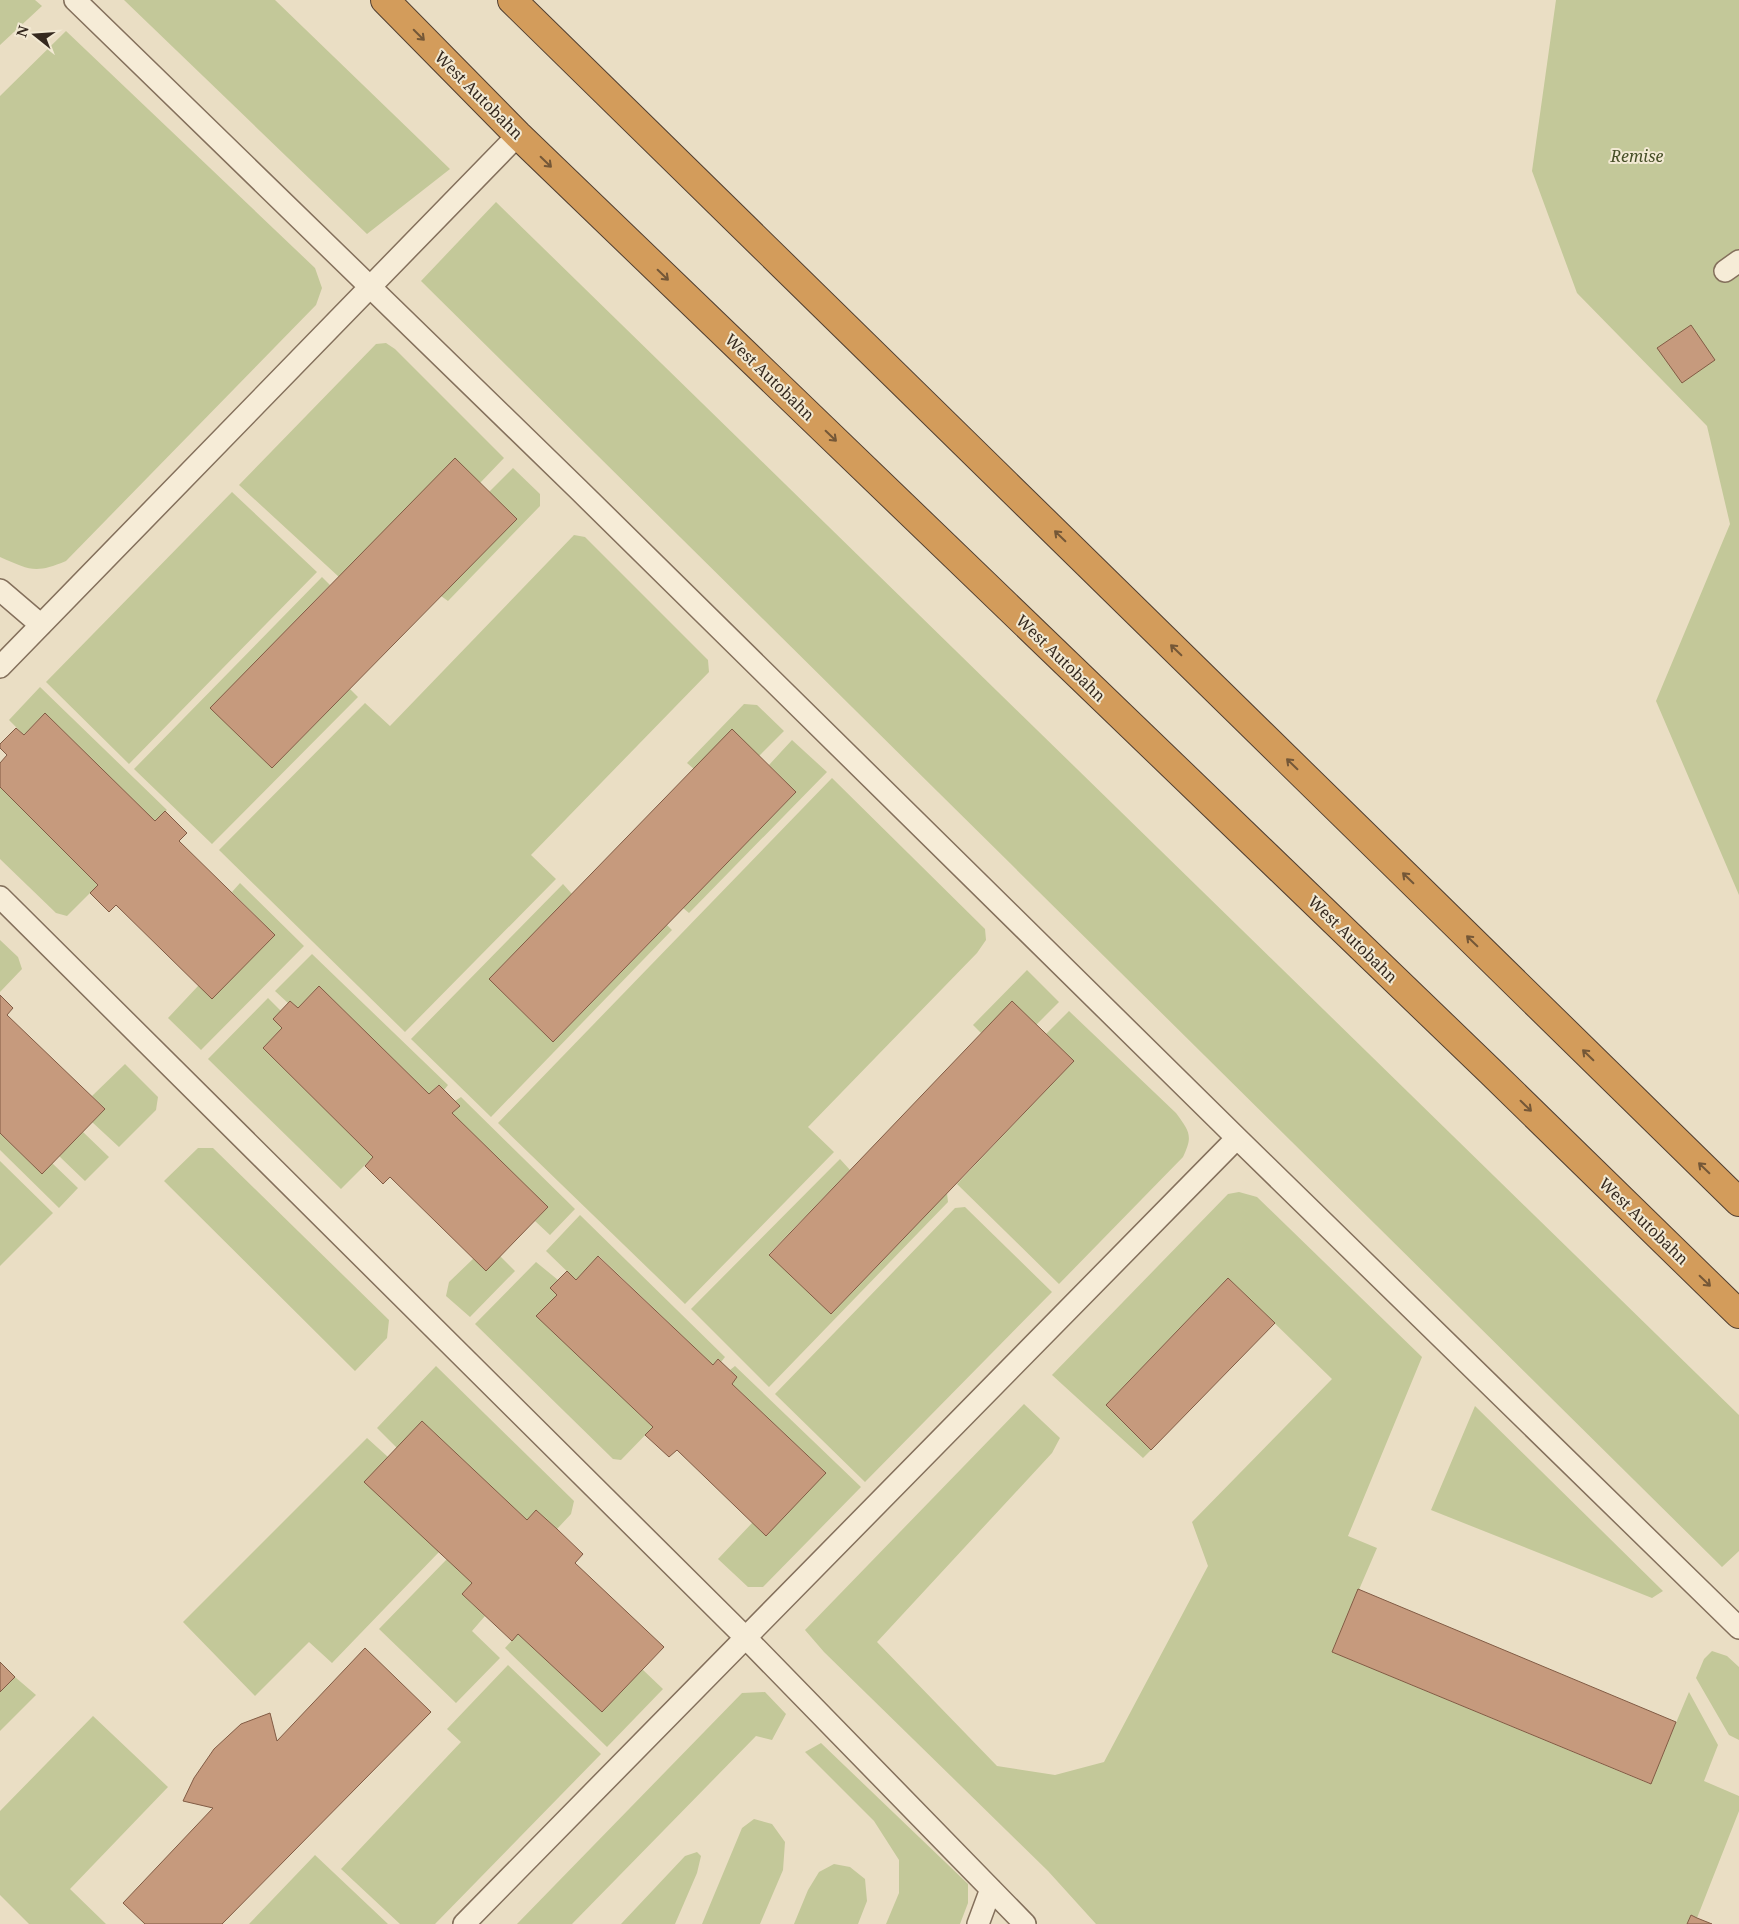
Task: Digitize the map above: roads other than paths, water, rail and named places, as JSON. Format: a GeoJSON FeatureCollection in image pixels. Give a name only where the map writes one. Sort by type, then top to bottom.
{"type":"FeatureCollection","features":[{"type":"Feature","properties":{"kind":"highway","name":"West Autobahn"},"geometry":{"type":"LineString","coordinates":[[385,0],[518,134],[1491,1072],[1739,1314]]}},
{"type":"Feature","properties":{"kind":"highway"},"geometry":{"type":"LineString","coordinates":[[512,0],[1739,1202]]}},
{"type":"Feature","properties":{"kind":"lane"},"geometry":{"type":"LineString","coordinates":[[75,0],[371,287],[1739,1628]]}},
{"type":"Feature","properties":{"kind":"lane"},"geometry":{"type":"LineString","coordinates":[[0,668],[518,134]]}},
{"type":"Feature","properties":{"kind":"lane"},"geometry":{"type":"LineString","coordinates":[[0,590],[41,626]]}},
{"type":"Feature","properties":{"kind":"lane"},"geometry":{"type":"LineString","coordinates":[[0,897],[746,1638],[1025,1924]]}},
{"type":"Feature","properties":{"kind":"lane"},"geometry":{"type":"LineString","coordinates":[[464,1924],[1237,1138]]}},
{"type":"Feature","properties":{"kind":"lane"},"geometry":{"type":"LineString","coordinates":[[978,1924],[991,1889]]}},
{"type":"Feature","properties":{"kind":"park label","name":"Remise"},"geometry":{"type":"Point","coordinates":[1637,156]}}]}
